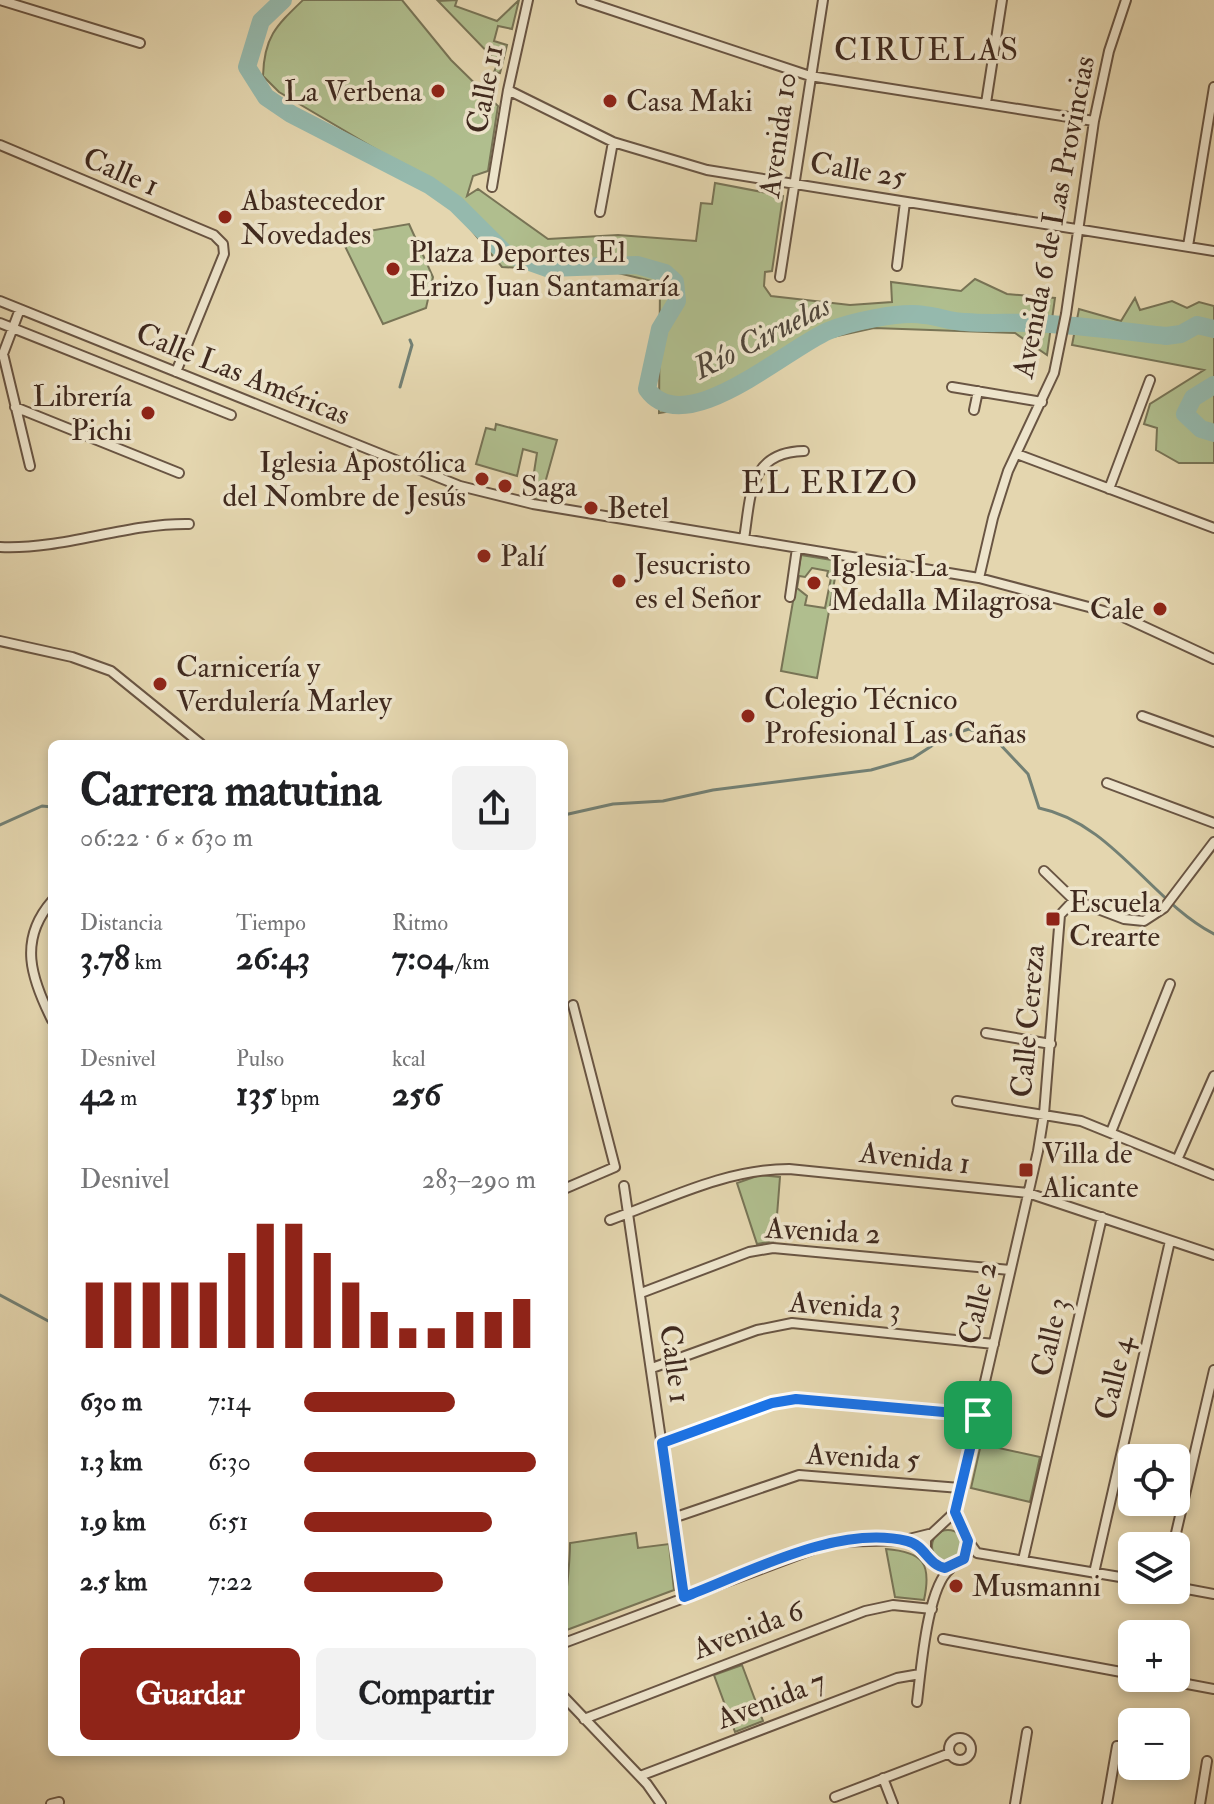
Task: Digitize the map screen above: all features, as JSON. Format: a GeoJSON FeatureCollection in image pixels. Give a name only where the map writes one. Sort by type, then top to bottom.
{"type":"FeatureCollection","features":[{"type":"Feature","properties":{"kind":"street"},"geometry":{"type":"LineString","coordinates":[[0,0],[140,43]]}},
{"type":"Feature","properties":{"kind":"street","name":"Calle 11"},"geometry":{"type":"LineString","coordinates":[[492,187],[508,90],[528,0]]}},
{"type":"Feature","properties":{"kind":"street"},"geometry":{"type":"LineString","coordinates":[[581,0],[810,76],[1094,121]]}},
{"type":"Feature","properties":{"kind":"street","name":"Avenida 10"},"geometry":{"type":"LineString","coordinates":[[780,277],[823,0]]}},
{"type":"Feature","properties":{"kind":"street"},"geometry":{"type":"LineString","coordinates":[[986,103],[1002,0]]}},
{"type":"Feature","properties":{"kind":"street","name":"Avenida 6 de Las Provincias"},"geometry":{"type":"LineString","coordinates":[[979,578],[993,518],[1017,454],[1042,402],[1060,344],[1094,121],[1109,51],[1126,0]]}},
{"type":"Feature","properties":{"kind":"street"},"geometry":{"type":"LineString","coordinates":[[1188,246],[1214,87]]}},
{"type":"Feature","properties":{"kind":"street","name":"Calle 25"},"geometry":{"type":"LineString","coordinates":[[508,90],[613,142],[707,170],[1214,251]]}},
{"type":"Feature","properties":{"kind":"street"},"geometry":{"type":"LineString","coordinates":[[600,212],[613,142]]}},
{"type":"Feature","properties":{"kind":"street","name":"Calle 1"},"geometry":{"type":"LineString","coordinates":[[0,145],[92,187],[214,235],[223,244],[224,254],[176,372]]}},
{"type":"Feature","properties":{"kind":"street"},"geometry":{"type":"LineString","coordinates":[[897,266],[905,202]]}},
{"type":"Feature","properties":{"kind":"street","name":"Calle Las Américas"},"geometry":{"type":"LineString","coordinates":[[0,301],[460,486],[533,504],[979,578],[1119,615],[1214,659]]}},
{"type":"Feature","properties":{"kind":"street"},"geometry":{"type":"LineString","coordinates":[[20,309],[3,354],[30,466]]}},
{"type":"Feature","properties":{"kind":"street","name":"Calle Las Américas"},"geometry":{"type":"LineString","coordinates":[[0,323],[231,415]]}},
{"type":"Feature","properties":{"kind":"street"},"geometry":{"type":"LineString","coordinates":[[136,376],[143,359]]}},
{"type":"Feature","properties":{"kind":"street"},"geometry":{"type":"LineString","coordinates":[[1109,489],[1150,380]]}},
{"type":"Feature","properties":{"kind":"street"},"geometry":{"type":"LineString","coordinates":[[952,387],[1042,402]]}},
{"type":"Feature","properties":{"kind":"street"},"geometry":{"type":"LineString","coordinates":[[974,410],[978,391]]}},
{"type":"Feature","properties":{"kind":"street"},"geometry":{"type":"LineString","coordinates":[[15,407],[179,473]]}},
{"type":"Feature","properties":{"kind":"street"},"geometry":{"type":"LineString","coordinates":[[744,539],[752,486],[759,471],[781,454],[804,451]]}},
{"type":"Feature","properties":{"kind":"street"},"geometry":{"type":"LineString","coordinates":[[1017,454],[1214,528]]}},
{"type":"Feature","properties":{"kind":"street"},"geometry":{"type":"LineString","coordinates":[[0,547],[35,546],[152,523],[189,524]]}},
{"type":"Feature","properties":{"kind":"street"},"geometry":{"type":"LineString","coordinates":[[790,597],[797,548]]}},
{"type":"Feature","properties":{"kind":"street"},"geometry":{"type":"LineString","coordinates":[[0,641],[72,657],[111,671],[196,740]]}},
{"type":"Feature","properties":{"kind":"street"},"geometry":{"type":"LineString","coordinates":[[1142,716],[1214,742]]}},
{"type":"Feature","properties":{"kind":"street"},"geometry":{"type":"LineString","coordinates":[[1107,783],[1214,823]]}},
{"type":"Feature","properties":{"kind":"street"},"geometry":{"type":"LineString","coordinates":[[1044,871],[1074,900],[1138,922],[1153,918],[1164,908],[1214,842]]}},
{"type":"Feature","properties":{"kind":"street","name":"Calle Cereza"},"geometry":{"type":"LineString","coordinates":[[1038,1151],[1051,1044],[1060,915],[1074,900]]}},
{"type":"Feature","properties":{"kind":"street"},"geometry":{"type":"LineString","coordinates":[[48,906],[40,915],[30,940],[30,968],[48,1010]]}},
{"type":"Feature","properties":{"kind":"street"},"geometry":{"type":"LineString","coordinates":[[1111,1132],[1170,984]]}},
{"type":"Feature","properties":{"kind":"street"},"geometry":{"type":"LineString","coordinates":[[568,1187],[615,1167],[573,1005]]}},
{"type":"Feature","properties":{"kind":"street"},"geometry":{"type":"LineString","coordinates":[[986,1033],[1051,1044]]}},
{"type":"Feature","properties":{"kind":"street"},"geometry":{"type":"LineString","coordinates":[[1177,1160],[1214,1076]]}},
{"type":"Feature","properties":{"kind":"street"},"geometry":{"type":"LineString","coordinates":[[957,1101],[1081,1121],[1214,1175]]}},
{"type":"Feature","properties":{"kind":"street","name":"Calle 2"},"geometry":{"type":"LineString","coordinates":[[955,1512],[1038,1151]]}},
{"type":"Feature","properties":{"kind":"street","name":"Avenida 1"},"geometry":{"type":"LineString","coordinates":[[610,1220],[724,1178],[764,1169],[1028,1193],[1214,1255]]}},
{"type":"Feature","properties":{"kind":"street","name":"Calle 1"},"geometry":{"type":"LineString","coordinates":[[624,1186],[684,1597]]}},
{"type":"Feature","properties":{"kind":"street","name":"Calle 3"},"geometry":{"type":"LineString","coordinates":[[1023,1560],[1102,1217]]}},
{"type":"Feature","properties":{"kind":"street","name":"Calle 4"},"geometry":{"type":"LineString","coordinates":[[1094,1573],[1170,1241]]}},
{"type":"Feature","properties":{"kind":"street","name":"Avenida 2"},"geometry":{"type":"LineString","coordinates":[[641,1293],[749,1252],[773,1248],[1010,1270]]}},
{"type":"Feature","properties":{"kind":"street","name":"Avenida 3"},"geometry":{"type":"LineString","coordinates":[[652,1368],[757,1330],[792,1323],[994,1344]]}},
{"type":"Feature","properties":{"kind":"street"},"geometry":{"type":"LineString","coordinates":[[1176,1532],[1214,1370]]}},
{"type":"Feature","properties":{"kind":"street"},"geometry":{"type":"LineString","coordinates":[[662,1443],[772,1403],[796,1399],[978,1415]]}},
{"type":"Feature","properties":{"kind":"street","name":"Avenida 5"},"geometry":{"type":"LineString","coordinates":[[673,1518],[799,1475],[960,1488]]}},
{"type":"Feature","properties":{"kind":"street"},"geometry":{"type":"LineString","coordinates":[[568,1641],[833,1542],[905,1540],[929,1534],[955,1512],[977,1553]]}},
{"type":"Feature","properties":{"kind":"street"},"geometry":{"type":"LineString","coordinates":[[939,1527],[950,1525],[962,1530]]}},
{"type":"Feature","properties":{"kind":"street"},"geometry":{"type":"LineString","coordinates":[[926,1552],[929,1534]]}},
{"type":"Feature","properties":{"kind":"street"},"geometry":{"type":"LineString","coordinates":[[905,1540],[926,1552],[941,1578]]}},
{"type":"Feature","properties":{"kind":"street"},"geometry":{"type":"LineString","coordinates":[[964,1559],[968,1541]]}},
{"type":"Feature","properties":{"kind":"street"},"geometry":{"type":"LineString","coordinates":[[917,1702],[932,1609],[941,1578],[964,1559],[977,1553],[1118,1577]]}},
{"type":"Feature","properties":{"kind":"street"},"geometry":{"type":"LineString","coordinates":[[935,1564],[952,1567]]}},
{"type":"Feature","properties":{"kind":"street"},"geometry":{"type":"LineString","coordinates":[[1190,1590],[1214,1594]]}},
{"type":"Feature","properties":{"kind":"street","name":"Avenida 6"},"geometry":{"type":"LineString","coordinates":[[584,1719],[865,1611],[893,1605],[932,1609]]}},
{"type":"Feature","properties":{"kind":"street"},"geometry":{"type":"LineString","coordinates":[[943,1639],[1118,1671]]}},
{"type":"Feature","properties":{"kind":"street","name":"Avenida 7"},"geometry":{"type":"LineString","coordinates":[[640,1776],[897,1678],[920,1674]]}},
{"type":"Feature","properties":{"kind":"street"},"geometry":{"type":"LineString","coordinates":[[1190,1685],[1214,1689]]}},
{"type":"Feature","properties":{"kind":"street"},"geometry":{"type":"LineString","coordinates":[[568,1701],[640,1776],[661,1804]]}},
{"type":"Feature","properties":{"kind":"street"},"geometry":{"type":"LineString","coordinates":[[1015,1804],[1027,1732]]}},
{"type":"Feature","properties":{"kind":"street"},"geometry":{"type":"LineString","coordinates":[[1107,1804],[1117,1746]]}},
{"type":"Feature","properties":{"kind":"street"},"geometry":{"type":"LineString","coordinates":[[835,1797],[950,1753]]}},
{"type":"Feature","properties":{"kind":"street"},"geometry":{"type":"LineString","coordinates":[[1200,1804],[1207,1761]]}},
{"type":"Feature","properties":{"kind":"street"},"geometry":{"type":"LineString","coordinates":[[883,1778],[893,1804]]}},
{"type":"Feature","properties":{"kind":"green space"},"geometry":{"type":"Polygon","coordinates":[[[303,0],[402,0],[451,60],[498,106],[488,171],[473,176],[467,196],[478,189],[548,239],[618,235],[696,241],[701,203],[712,204],[715,183],[783,196],[772,271],[765,272],[764,286],[771,296],[850,305],[892,302],[891,282],[961,291],[975,279],[1007,294],[1055,298],[1047,355],[1015,333],[874,328],[828,338],[709,405],[659,413],[660,283],[618,273],[502,267],[453,208],[462,200],[279,92],[263,76],[266,51],[273,33],[303,0]]]}},
{"type":"Feature","properties":{"kind":"green space"},"geometry":{"type":"Polygon","coordinates":[[[457,0],[455,6],[497,21],[519,0],[512,29],[498,26],[494,41],[507,45],[500,73],[494,72],[498,63],[438,1],[457,0]]]}},
{"type":"Feature","properties":{"kind":"green space","name":"Plaza Deportes El Erizo Juan Santamaría"},"geometry":{"type":"Polygon","coordinates":[[[409,224],[433,277],[426,308],[383,324],[340,236],[409,224]]]}},
{"type":"Feature","properties":{"kind":"green space"},"geometry":{"type":"Polygon","coordinates":[[[1135,298],[1140,310],[1172,301],[1187,308],[1199,302],[1214,306],[1214,463],[1179,463],[1156,450],[1157,428],[1144,424],[1150,404],[1204,370],[1072,345],[1079,309],[1121,321],[1135,298]]]}},
{"type":"Feature","properties":{"kind":"green space"},"geometry":{"type":"Polygon","coordinates":[[[496,424],[557,440],[540,501],[530,498],[537,453],[523,449],[517,476],[476,464],[486,428],[495,430],[496,424]]]}},
{"type":"Feature","properties":{"kind":"green space"},"geometry":{"type":"Polygon","coordinates":[[[801,555],[838,561],[817,678],[781,671],[801,555]],[[812,568],[805,577],[799,576],[797,588],[807,596],[805,605],[825,608],[831,578],[827,576],[828,571],[812,568]]]}},
{"type":"Feature","properties":{"kind":"green space"},"geometry":{"type":"Polygon","coordinates":[[[760,1175],[780,1177],[775,1241],[757,1244],[737,1183],[760,1175]]]}},
{"type":"Feature","properties":{"kind":"green space"},"geometry":{"type":"Polygon","coordinates":[[[981,1444],[1040,1457],[1030,1502],[971,1488],[981,1444]]]}},
{"type":"Feature","properties":{"kind":"green space"},"geometry":{"type":"Polygon","coordinates":[[[948,1530],[959,1535],[964,1546],[959,1557],[948,1562],[937,1557],[932,1546],[937,1535],[948,1530]]]}},
{"type":"Feature","properties":{"kind":"green space"},"geometry":{"type":"Polygon","coordinates":[[[636,1533],[638,1548],[669,1544],[674,1590],[568,1630],[570,1543],[636,1533]]]}},
{"type":"Feature","properties":{"kind":"green space"},"geometry":{"type":"Polygon","coordinates":[[[886,1549],[909,1553],[922,1562],[927,1577],[924,1600],[895,1597],[886,1549]]]}},
{"type":"Feature","properties":{"kind":"green space"},"geometry":{"type":"Polygon","coordinates":[[[742,1665],[763,1721],[735,1732],[714,1675],[742,1665]]]}},
{"type":"Feature","properties":{"kind":"waterway","name":"Río Ciruelas"},"geometry":{"type":"LineString","coordinates":[[283,0],[261,21],[247,67],[266,97],[291,114],[429,185],[456,204],[505,253],[547,268],[637,265],[665,273],[675,282],[677,301],[660,329],[647,389],[664,402],[685,405],[709,399],[736,387],[828,331],[889,316],[914,314],[960,322],[1050,324],[1166,336],[1181,334],[1197,325],[1214,329]]}},
{"type":"Feature","properties":{"kind":"waterway"},"geometry":{"type":"LineString","coordinates":[[400,387],[412,345],[410,340]]}},
{"type":"Feature","properties":{"kind":"waterway","name":"Río Ciruelas"},"geometry":{"type":"LineString","coordinates":[[1214,385],[1193,398],[1185,414],[1201,429],[1214,433]]}},
{"type":"Feature","properties":{"kind":"waterway"},"geometry":{"type":"LineString","coordinates":[[568,814],[613,804],[663,801],[713,790],[871,770],[913,758],[947,736],[969,729],[995,739],[1028,774],[1039,808],[1065,816],[1088,829],[1191,920],[1214,934]]}},
{"type":"Feature","properties":{"kind":"waterway"},"geometry":{"type":"LineString","coordinates":[[0,825],[42,806],[48,807]]}},
{"type":"Feature","properties":{"kind":"waterway"},"geometry":{"type":"LineString","coordinates":[[0,1295],[48,1321]]}},
{"type":"Feature","properties":{"kind":"place","name":"La Verbena"},"geometry":{"type":"Point","coordinates":[438,91]}},
{"type":"Feature","properties":{"kind":"place","name":"Casa Maki"},"geometry":{"type":"Point","coordinates":[610,101]}},
{"type":"Feature","properties":{"kind":"place","name":"Abastecedor Novedades"},"geometry":{"type":"Point","coordinates":[225,217]}},
{"type":"Feature","properties":{"kind":"place","name":"Plaza Deportes El Erizo Juan Santamaría"},"geometry":{"type":"Point","coordinates":[393,269]}},
{"type":"Feature","properties":{"kind":"place","name":"Librería Pichi"},"geometry":{"type":"Point","coordinates":[148,413]}},
{"type":"Feature","properties":{"kind":"place","name":"Iglesia Apostólica del Nombre de Jesús"},"geometry":{"type":"Point","coordinates":[482,479]}},
{"type":"Feature","properties":{"kind":"place","name":"Saga"},"geometry":{"type":"Point","coordinates":[505,486]}},
{"type":"Feature","properties":{"kind":"place","name":"Betel"},"geometry":{"type":"Point","coordinates":[591,508]}},
{"type":"Feature","properties":{"kind":"place","name":"Palí"},"geometry":{"type":"Point","coordinates":[484,556]}},
{"type":"Feature","properties":{"kind":"place","name":"Jesucristo es el Señor"},"geometry":{"type":"Point","coordinates":[619,581]}},
{"type":"Feature","properties":{"kind":"place","name":"Iglesia La Medalla Milagrosa"},"geometry":{"type":"Point","coordinates":[814,583]}},
{"type":"Feature","properties":{"kind":"place","name":"Cale"},"geometry":{"type":"Point","coordinates":[1160,609]}},
{"type":"Feature","properties":{"kind":"place","name":"Carnicería y Verdulería Marley"},"geometry":{"type":"Point","coordinates":[160,684]}},
{"type":"Feature","properties":{"kind":"place","name":"Colegio Técnico Profesional Las Cañas"},"geometry":{"type":"Point","coordinates":[748,716]}},
{"type":"Feature","properties":{"kind":"place","name":"Escuela Crearte"},"geometry":{"type":"Point","coordinates":[1053,919]}},
{"type":"Feature","properties":{"kind":"place","name":"Villa de Alicante"},"geometry":{"type":"Point","coordinates":[1026,1170]}},
{"type":"Feature","properties":{"kind":"place","name":"Musmanni"},"geometry":{"type":"Point","coordinates":[956,1586]}},
{"type":"Feature","properties":{"kind":"district","name":"CIRUELAS"},"geometry":{"type":"Point","coordinates":[927,50]}},
{"type":"Feature","properties":{"kind":"district","name":"EL ERIZO"},"geometry":{"type":"Point","coordinates":[830,483]}},
{"type":"Feature","properties":{"kind":"route"},"geometry":{"type":"LineString","coordinates":[[782,1400],[978,1415],[955,1512],[969,1546],[968,1553],[959,1564],[940,1567],[917,1545],[905,1540],[848,1540],[811,1549],[684,1597],[662,1443],[782,1400]]}}]}
